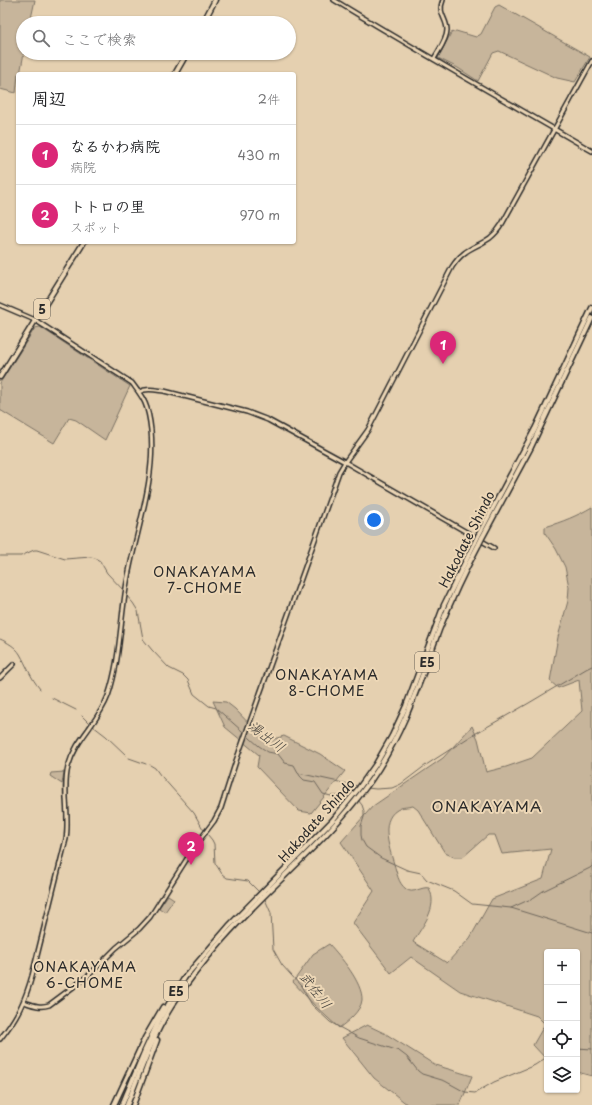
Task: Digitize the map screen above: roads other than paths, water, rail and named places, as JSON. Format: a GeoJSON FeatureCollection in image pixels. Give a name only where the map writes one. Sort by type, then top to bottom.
{"type":"FeatureCollection","features":[{"type":"Feature","properties":{"kind":"highway"},"geometry":{"type":"LineString","coordinates":[[207,16],[215,0]]}},
{"type":"Feature","properties":{"kind":"highway"},"geometry":{"type":"LineString","coordinates":[[176,72],[183,60]]}},
{"type":"Feature","properties":{"kind":"highway","name":"5"},"geometry":{"type":"LineString","coordinates":[[0,376],[83,244]]}},
{"type":"Feature","properties":{"kind":"highway","name":"Hakodate Shindo"},"geometry":{"type":"LineString","coordinates":[[122,1105],[159,1020],[185,977],[224,931],[259,898],[342,814],[370,777],[404,711],[444,605],[535,429],[592,308]]}},
{"type":"Feature","properties":{"kind":"highway","name":"Hakodate Shindo"},"geometry":{"type":"LineString","coordinates":[[480,537],[531,447],[592,318]]}},
{"type":"Feature","properties":{"kind":"highway","name":"Hakodate Shindo"},"geometry":{"type":"LineString","coordinates":[[126,1105],[148,1052],[171,1007],[193,976],[222,940],[259,898]]}},
{"type":"Feature","properties":{"kind":"highway"},"geometry":{"type":"LineString","coordinates":[[114,1105],[145,1038],[162,1008],[185,977]]}},
{"type":"Feature","properties":{"kind":"highway"},"geometry":{"type":"LineString","coordinates":[[133,1105],[154,1047],[171,1007]]}},
{"type":"Feature","properties":{"kind":"street"},"geometry":{"type":"LineString","coordinates":[[334,0],[434,60],[592,151]]}},
{"type":"Feature","properties":{"kind":"street"},"geometry":{"type":"LineString","coordinates":[[434,60],[446,33],[446,25],[441,10],[443,0]]}},
{"type":"Feature","properties":{"kind":"street"},"geometry":{"type":"LineString","coordinates":[[24,1002],[44,1007],[49,1005],[88,976],[116,948],[139,929],[156,909],[181,867],[222,808],[247,729],[335,482],[345,462],[368,430],[452,266],[461,255],[489,238],[502,224],[556,129],[592,61]]}},
{"type":"Feature","properties":{"kind":"street"},"geometry":{"type":"LineString","coordinates":[[0,305],[35,320],[132,384],[146,404],[152,447],[145,503],[130,566],[126,590],[118,658],[108,695],[100,713],[79,741],[72,754],[68,769],[66,788],[66,839],[33,971],[24,1002],[16,1017],[0,1039]]}},
{"type":"Feature","properties":{"kind":"street"},"geometry":{"type":"LineString","coordinates":[[139,392],[142,390],[151,389],[164,391],[256,415],[345,462],[494,548]]}},
{"type":"Feature","properties":{"kind":"street"},"geometry":{"type":"LineString","coordinates":[[0,678],[14,664]]}},
{"type":"Feature","properties":{"kind":"waterway","name":"湯出川"},"geometry":{"type":"LineString","coordinates":[[0,556],[21,556],[37,550],[65,559],[95,558],[100,561],[107,573],[125,592]]}},
{"type":"Feature","properties":{"kind":"waterway","name":"湯出川"},"geometry":{"type":"LineString","coordinates":[[126,595],[138,611],[143,639],[169,668],[183,675],[188,680],[194,694],[209,706],[216,708],[259,746],[268,752],[278,754],[285,763],[294,765],[300,776],[304,780],[315,782],[323,794],[331,796],[350,796]]}},
{"type":"Feature","properties":{"kind":"waterway","name":"武佐川"},"geometry":{"type":"LineString","coordinates":[[0,639],[18,651],[31,676],[40,689]]}},
{"type":"Feature","properties":{"kind":"waterway","name":"湯出川"},"geometry":{"type":"LineString","coordinates":[[367,788],[392,788],[401,784],[426,765],[471,736],[592,666]]}},
{"type":"Feature","properties":{"kind":"waterway","name":"武佐川"},"geometry":{"type":"LineString","coordinates":[[52,698],[76,710]]}},
{"type":"Feature","properties":{"kind":"waterway","name":"武佐川"},"geometry":{"type":"LineString","coordinates":[[82,716],[89,723]]}},
{"type":"Feature","properties":{"kind":"waterway","name":"武佐川"},"geometry":{"type":"LineString","coordinates":[[93,726],[126,755]]}},
{"type":"Feature","properties":{"kind":"waterway","name":"武佐川"},"geometry":{"type":"LineString","coordinates":[[129,758],[146,764]]}},
{"type":"Feature","properties":{"kind":"waterway","name":"武佐川"},"geometry":{"type":"LineString","coordinates":[[150,765],[155,768],[160,775]]}},
{"type":"Feature","properties":{"kind":"waterway","name":"湯出川"},"geometry":{"type":"LineString","coordinates":[[298,773],[357,786]]}},
{"type":"Feature","properties":{"kind":"waterway","name":"武佐川"},"geometry":{"type":"LineString","coordinates":[[162,777],[194,813],[203,829],[212,840],[214,844],[215,863],[222,874],[227,878],[248,881],[259,892]]}},
{"type":"Feature","properties":{"kind":"waterway"},"geometry":{"type":"LineString","coordinates":[[358,800],[364,811],[361,826],[362,840],[366,847],[381,858],[407,870],[421,873],[427,880],[454,891],[472,904],[511,908],[592,933]]}},
{"type":"Feature","properties":{"kind":"waterway"},"geometry":{"type":"LineString","coordinates":[[511,908],[533,898],[543,891],[592,866]]}},
{"type":"Feature","properties":{"kind":"waterway","name":"武佐川"},"geometry":{"type":"LineString","coordinates":[[264,897],[271,913],[273,949],[282,965],[301,986],[312,1005],[330,1022],[359,1038],[399,1051],[407,1057],[422,1074],[445,1081],[465,1092],[475,1093],[494,1082],[535,1065],[544,1059]]}},
{"type":"Feature","properties":{"kind":"waterway","name":"武佐川"},"geometry":{"type":"LineString","coordinates":[[580,1048],[592,1049]]}},
{"type":"Feature","properties":{"kind":"place","name":"なるかわ病院"},"geometry":{"type":"Point","coordinates":[443,364]}},
{"type":"Feature","properties":{"kind":"place","name":"トトロの里"},"geometry":{"type":"Point","coordinates":[191,865]}},
{"type":"Feature","properties":{"kind":"district","name":"ONAKAYAMA 7-CHOME"},"geometry":{"type":"Point","coordinates":[205,580]}},
{"type":"Feature","properties":{"kind":"district","name":"ONAKAYAMA 8-CHOME"},"geometry":{"type":"Point","coordinates":[327,682]}},
{"type":"Feature","properties":{"kind":"district","name":"ONAKAYAMA"},"geometry":{"type":"Point","coordinates":[487,805]}},
{"type":"Feature","properties":{"kind":"district","name":"ONAKAYAMA 6-CHOME"},"geometry":{"type":"Point","coordinates":[85,974]}}]}
